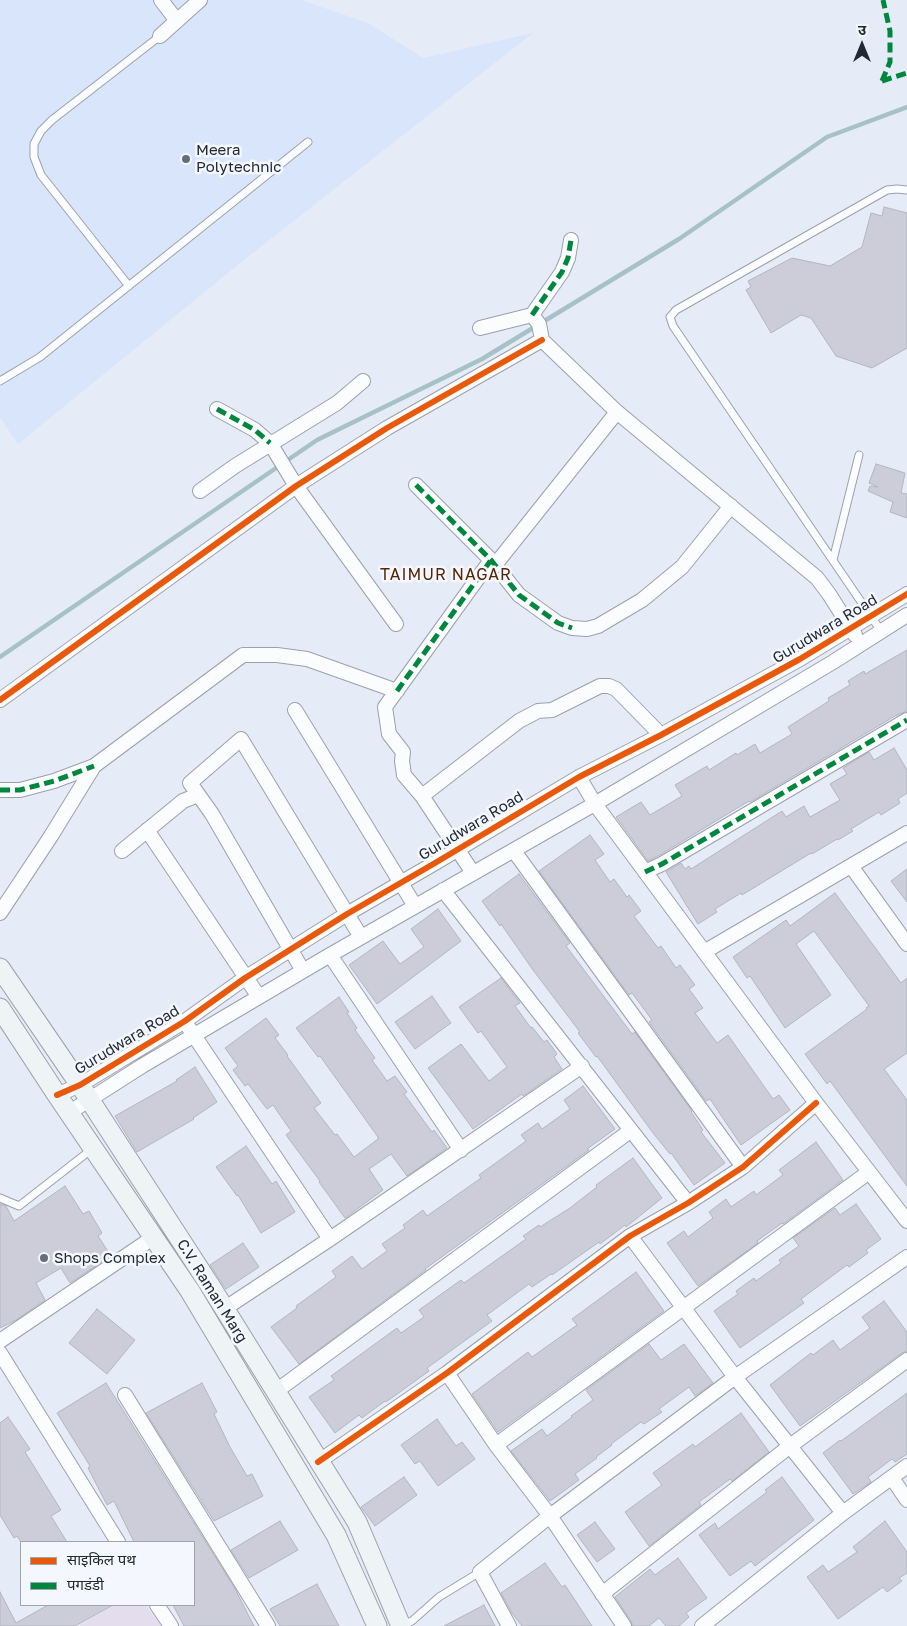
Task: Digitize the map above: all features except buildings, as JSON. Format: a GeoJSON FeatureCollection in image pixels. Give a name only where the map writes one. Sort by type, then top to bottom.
{"type":"FeatureCollection","features":[{"type":"Feature","properties":{"kind":"main road","name":"C.V. Raman Marg"},"geometry":{"type":"LineString","coordinates":[[0,968],[84,1092],[224,1309],[357,1522],[401,1626]]}},
{"type":"Feature","properties":{"kind":"main road","name":"C.V. Raman Marg"},"geometry":{"type":"LineString","coordinates":[[0,1008],[190,1290],[336,1535],[377,1626]]}},
{"type":"Feature","properties":{"kind":"street"},"geometry":{"type":"LineString","coordinates":[[161,0],[177,21]]}},
{"type":"Feature","properties":{"kind":"street"},"geometry":{"type":"LineString","coordinates":[[160,36],[200,0]]}},
{"type":"Feature","properties":{"kind":"street"},"geometry":{"type":"LineString","coordinates":[[0,700],[296,486],[538,328],[568,258],[571,240]]}},
{"type":"Feature","properties":{"kind":"street"},"geometry":{"type":"LineString","coordinates":[[480,328],[538,328],[617,412],[817,578],[861,644]]}},
{"type":"Feature","properties":{"kind":"street"},"geometry":{"type":"LineString","coordinates":[[200,491],[234,466],[337,403],[363,381]]}},
{"type":"Feature","properties":{"kind":"street"},"geometry":{"type":"LineString","coordinates":[[218,408],[255,430],[270,443],[296,486],[396,624]]}},
{"type":"Feature","properties":{"kind":"street"},"geometry":{"type":"LineString","coordinates":[[473,873],[422,796],[404,775],[403,752],[389,734],[385,707],[493,562],[617,412]]}},
{"type":"Feature","properties":{"kind":"street"},"geometry":{"type":"LineString","coordinates":[[416,485],[493,562],[519,595],[558,623],[572,628],[593,628],[637,603],[682,567],[731,506]]}},
{"type":"Feature","properties":{"kind":"street","name":"Gurudwara Road"},"geometry":{"type":"LineString","coordinates":[[57,1095],[84,1092],[245,978],[347,914],[579,777],[800,659],[907,594]]}},
{"type":"Feature","properties":{"kind":"street"},"geometry":{"type":"LineString","coordinates":[[70,1112],[84,1092],[194,1036],[361,937],[514,851],[907,615]]}},
{"type":"Feature","properties":{"kind":"street"},"geometry":{"type":"LineString","coordinates":[[0,790],[20,790],[54,781],[94,766],[243,656],[277,655],[307,659],[397,691]]}},
{"type":"Feature","properties":{"kind":"street"},"geometry":{"type":"LineString","coordinates":[[422,796],[519,721],[538,711],[552,710],[600,686],[609,686],[616,689],[660,735]]}},
{"type":"Feature","properties":{"kind":"street"},"geometry":{"type":"LineString","coordinates":[[295,710],[415,906]]}},
{"type":"Feature","properties":{"kind":"street"},"geometry":{"type":"LineString","coordinates":[[645,872],[907,720]]}},
{"type":"Feature","properties":{"kind":"street"},"geometry":{"type":"LineString","coordinates":[[303,971],[212,814],[190,783],[241,739],[361,937]]}},
{"type":"Feature","properties":{"kind":"street"},"geometry":{"type":"LineString","coordinates":[[0,913],[94,766]]}},
{"type":"Feature","properties":{"kind":"street"},"geometry":{"type":"LineString","coordinates":[[579,777],[595,804],[704,952],[816,1103],[907,1221]]}},
{"type":"Feature","properties":{"kind":"street"},"geometry":{"type":"LineString","coordinates":[[122,851],[183,801],[198,795]]}},
{"type":"Feature","properties":{"kind":"street"},"geometry":{"type":"LineString","coordinates":[[147,830],[259,997]]}},
{"type":"Feature","properties":{"kind":"street"},"geometry":{"type":"LineString","coordinates":[[704,952],[907,832]]}},
{"type":"Feature","properties":{"kind":"street"},"geometry":{"type":"LineString","coordinates":[[514,851],[743,1167]]}},
{"type":"Feature","properties":{"kind":"street"},"geometry":{"type":"LineString","coordinates":[[851,866],[907,944]]}},
{"type":"Feature","properties":{"kind":"street"},"geometry":{"type":"LineString","coordinates":[[443,890],[688,1203]]}},
{"type":"Feature","properties":{"kind":"street"},"geometry":{"type":"LineString","coordinates":[[330,955],[461,1150]]}},
{"type":"Feature","properties":{"kind":"street"},"geometry":{"type":"LineString","coordinates":[[184,1021],[330,1239]]}},
{"type":"Feature","properties":{"kind":"street"},"geometry":{"type":"LineString","coordinates":[[224,1309],[330,1239],[582,1066]]}},
{"type":"Feature","properties":{"kind":"street"},"geometry":{"type":"LineString","coordinates":[[318,1462],[447,1373],[630,1236],[688,1203],[743,1167],[816,1103]]}},
{"type":"Feature","properties":{"kind":"street"},"geometry":{"type":"LineString","coordinates":[[275,1392],[630,1131]]}},
{"type":"Feature","properties":{"kind":"street"},"geometry":{"type":"LineString","coordinates":[[496,1445],[869,1172]]}},
{"type":"Feature","properties":{"kind":"street"},"geometry":{"type":"LineString","coordinates":[[630,1236],[735,1377],[844,1513]]}},
{"type":"Feature","properties":{"kind":"street"},"geometry":{"type":"LineString","coordinates":[[0,1341],[154,1237]]}},
{"type":"Feature","properties":{"kind":"street"},"geometry":{"type":"LineString","coordinates":[[509,1626],[480,1572],[550,1516],[735,1377],[907,1257]]}},
{"type":"Feature","properties":{"kind":"street"},"geometry":{"type":"LineString","coordinates":[[0,1354],[117,1541]]}},
{"type":"Feature","properties":{"kind":"street"},"geometry":{"type":"LineString","coordinates":[[602,1594],[790,1446],[907,1360]]}},
{"type":"Feature","properties":{"kind":"street"},"geometry":{"type":"LineString","coordinates":[[447,1373],[496,1445],[550,1516],[624,1626]]}},
{"type":"Feature","properties":{"kind":"street"},"geometry":{"type":"LineString","coordinates":[[125,1395],[268,1626]]}},
{"type":"Feature","properties":{"kind":"street"},"geometry":{"type":"LineString","coordinates":[[702,1626],[844,1513],[907,1466]]}},
{"type":"Feature","properties":{"kind":"street"},"geometry":{"type":"LineString","coordinates":[[892,1478],[907,1500]]}},
{"type":"Feature","properties":{"kind":"street"},"geometry":{"type":"LineString","coordinates":[[158,1606],[171,1626]]}},
{"type":"Feature","properties":{"kind":"lane"},"geometry":{"type":"LineString","coordinates":[[129,286],[41,175],[34,157],[34,144],[41,131],[52,120],[160,36]]}},
{"type":"Feature","properties":{"kind":"lane"},"geometry":{"type":"LineString","coordinates":[[0,381],[40,357],[308,142]]}},
{"type":"Feature","properties":{"kind":"lane"},"geometry":{"type":"LineString","coordinates":[[881,631],[673,326],[670,317],[676,310],[887,190],[897,188],[907,190]]}},
{"type":"Feature","properties":{"kind":"lane"},"geometry":{"type":"LineString","coordinates":[[833,560],[858,455]]}},
{"type":"Feature","properties":{"kind":"lane"},"geometry":{"type":"LineString","coordinates":[[0,1198],[19,1206],[94,1147]]}},
{"type":"Feature","properties":{"kind":"lane"},"geometry":{"type":"LineString","coordinates":[[401,1626],[412,1621],[439,1597],[480,1572]]}},
{"type":"Feature","properties":{"kind":"shaded area","name":"Meera Polytechnic"},"geometry":{"type":"Polygon","coordinates":[[[0,0],[301,0],[368,23],[423,58],[533,33],[244,260],[18,444],[0,418],[0,0]]]}},
{"type":"Feature","properties":{"kind":"shaded area"},"geometry":{"type":"Polygon","coordinates":[[[112,1606],[147,1606],[161,1626],[78,1626],[112,1606]]]}},
{"type":"Feature","properties":{"kind":"waterway"},"geometry":{"type":"LineString","coordinates":[[0,657],[317,440],[482,359],[679,239],[827,137],[907,107]]}},
{"type":"Feature","properties":{"kind":"marked path"},"geometry":{"type":"LineString","coordinates":[[882,81],[890,62],[890,31],[883,0]]}},
{"type":"Feature","properties":{"kind":"marked path"},"geometry":{"type":"LineString","coordinates":[[882,81],[907,73]]}},
{"type":"Feature","properties":{"kind":"marked path"},"geometry":{"type":"LineString","coordinates":[[532,315],[562,272],[568,258],[571,240]]}},
{"type":"Feature","properties":{"kind":"marked path"},"geometry":{"type":"LineString","coordinates":[[217,409],[255,430],[270,443]]}},
{"type":"Feature","properties":{"kind":"marked path"},"geometry":{"type":"LineString","coordinates":[[416,485],[491,560],[519,595],[558,623],[572,628]]}},
{"type":"Feature","properties":{"kind":"marked path"},"geometry":{"type":"LineString","coordinates":[[397,691],[491,560]]}},
{"type":"Feature","properties":{"kind":"marked path"},"geometry":{"type":"LineString","coordinates":[[645,872],[662,864],[907,720]]}},
{"type":"Feature","properties":{"kind":"marked path"},"geometry":{"type":"LineString","coordinates":[[0,790],[20,790],[54,781],[94,766]]}},
{"type":"Feature","properties":{"kind":"cycle path"},"geometry":{"type":"LineString","coordinates":[[0,700],[296,486],[387,428],[542,340]]}},
{"type":"Feature","properties":{"kind":"cycle path"},"geometry":{"type":"LineString","coordinates":[[57,1095],[80,1085],[185,1021],[245,978],[347,914],[579,777],[661,735],[800,659],[907,594]]}},
{"type":"Feature","properties":{"kind":"cycle path"},"geometry":{"type":"LineString","coordinates":[[318,1462],[447,1373],[630,1236],[688,1203],[743,1167],[816,1103]]}},
{"type":"Feature","properties":{"kind":"place","name":"Meera Polytechnic"},"geometry":{"type":"Point","coordinates":[186,159]}},
{"type":"Feature","properties":{"kind":"place","name":"Shops Complex"},"geometry":{"type":"Point","coordinates":[44,1258]}},
{"type":"Feature","properties":{"kind":"district","name":"TAIMUR NAGAR"},"geometry":{"type":"Point","coordinates":[446,575]}}]}
